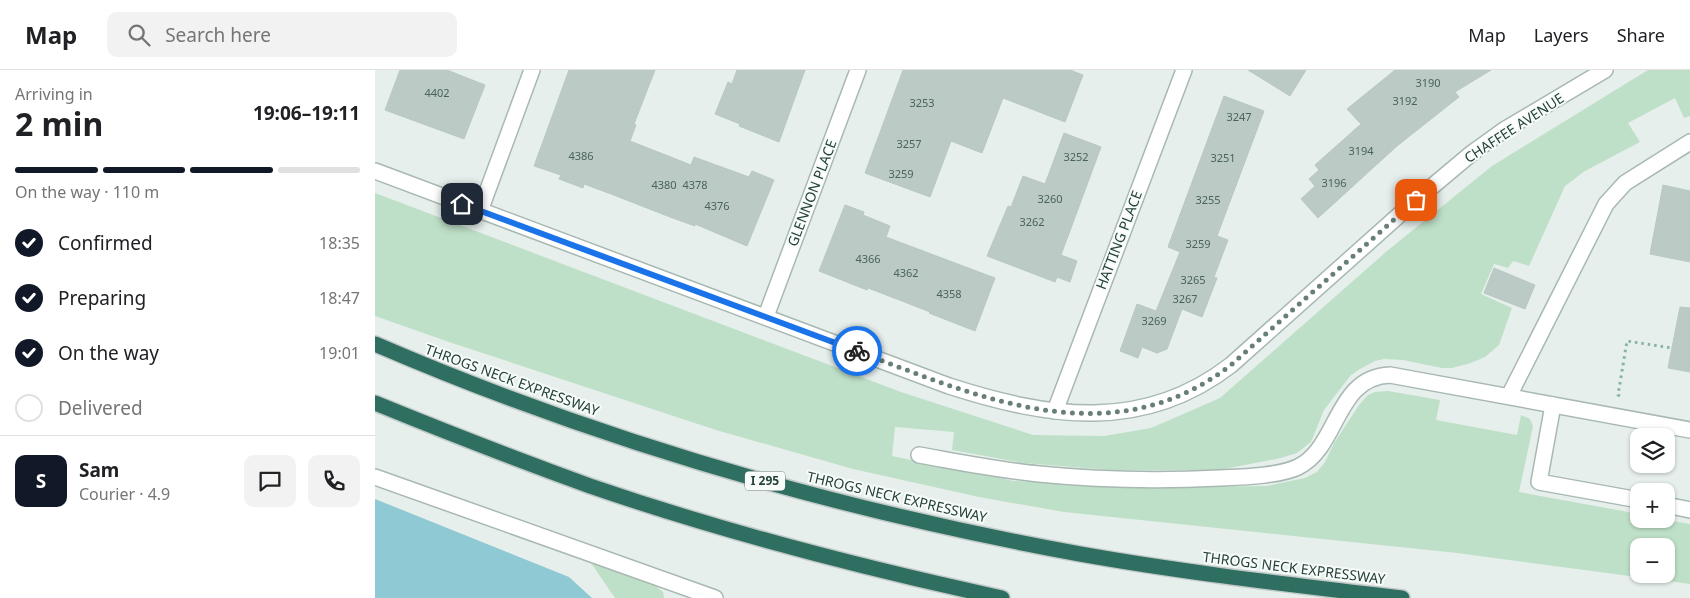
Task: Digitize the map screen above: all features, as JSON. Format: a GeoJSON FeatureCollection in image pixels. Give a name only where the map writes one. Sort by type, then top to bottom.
{"type":"FeatureCollection","features":[{"type":"Feature","properties":{"kind":"highway","name":"THROGS NECK EXPRESSWAY"},"geometry":{"type":"LineString","coordinates":[[375,344],[440,371],[614,435],[746,476],[867,508],[1002,538],[1123,561],[1260,582],[1402,598]]}},
{"type":"Feature","properties":{"kind":"highway"},"geometry":{"type":"LineString","coordinates":[[375,403],[547,470],[680,515],[859,565],[1002,598]]}},
{"type":"Feature","properties":{"kind":"street"},"geometry":{"type":"LineString","coordinates":[[480,210],[532,70]]}},
{"type":"Feature","properties":{"kind":"street","name":"GLENNON PLACE"},"geometry":{"type":"LineString","coordinates":[[766,316],[858,70]]}},
{"type":"Feature","properties":{"kind":"street","name":"HATTING PLACE"},"geometry":{"type":"LineString","coordinates":[[1055,411],[1184,70]]}},
{"type":"Feature","properties":{"kind":"street","name":"CHAFFEE AVENUE"},"geometry":{"type":"LineString","coordinates":[[375,171],[957,389],[1028,408],[1101,413],[1140,409],[1179,397],[1216,376],[1231,365],[1416,200],[1473,153],[1504,130],[1605,70]]}},
{"type":"Feature","properties":{"kind":"street"},"geometry":{"type":"LineString","coordinates":[[1509,396],[1606,204],[1631,179],[1690,142]]}},
{"type":"Feature","properties":{"kind":"street"},"geometry":{"type":"LineString","coordinates":[[919,455],[1037,474],[1094,478],[1246,477],[1289,470],[1308,461],[1316,452],[1353,392],[1364,382],[1376,377],[1397,376],[1690,430]]}},
{"type":"Feature","properties":{"kind":"street"},"geometry":{"type":"LineString","coordinates":[[1553,404],[1539,482],[1630,498]]}},
{"type":"Feature","properties":{"kind":"street"},"geometry":{"type":"LineString","coordinates":[[375,477],[715,598]]}},
{"type":"Feature","properties":{"kind":"street"},"geometry":{"type":"LineString","coordinates":[[1675,507],[1690,510]]}},
{"type":"Feature","properties":{"kind":"path"},"geometry":{"type":"LineString","coordinates":[[1627,397],[1618,396],[1627,341],[1672,348]]}},
{"type":"Feature","properties":{"kind":"green space"},"geometry":{"type":"Polygon","coordinates":[[[1648,70],[1690,70],[1690,116],[1684,118],[1675,98],[1628,123],[1640,142],[1585,171],[1565,186],[1529,266],[1513,261],[1508,268],[1494,264],[1481,294],[1512,308],[1499,345],[1485,357],[1452,368],[1442,368],[1403,360],[1384,359],[1375,361],[1360,369],[1351,375],[1324,410],[1311,442],[1297,453],[1219,470],[1110,470],[1024,463],[952,450],[954,432],[895,427],[892,456],[1014,481],[1169,487],[1267,486],[1305,478],[1317,472],[1359,405],[1368,395],[1375,392],[1388,391],[1440,400],[1436,420],[1517,435],[1521,415],[1530,419],[1533,426],[1519,492],[1630,512],[1630,528],[1675,528],[1675,521],[1690,524],[1690,584],[1675,582],[1675,538],[1630,538],[1630,576],[1457,553],[1064,512],[979,497],[853,469],[716,430],[375,316],[375,193],[901,392],[1033,435],[1104,436],[1151,428],[1220,398],[1387,251],[1492,166],[1648,70]]]}},
{"type":"Feature","properties":{"kind":"green space"},"geometry":{"type":"Polygon","coordinates":[[[589,560],[654,585],[663,592],[664,598],[615,598],[589,560]]]}},
{"type":"Feature","properties":{"kind":"water"},"geometry":{"type":"Polygon","coordinates":[[[375,499],[569,577],[592,598],[375,598],[375,499]]]}},
{"type":"Feature","properties":{"kind":"building"},"geometry":{"type":"Polygon","coordinates":[[[400,70],[447,70],[485,85],[464,139],[385,110],[400,70]]]}},
{"type":"Feature","properties":{"kind":"building"},"geometry":{"type":"Polygon","coordinates":[[[569,70],[655,70],[634,124],[636,125],[630,141],[691,165],[694,157],[749,177],[752,171],[774,180],[747,246],[695,224],[695,226],[584,184],[583,188],[559,179],[561,175],[534,166],[569,70]]]}},
{"type":"Feature","properties":{"kind":"building"},"geometry":{"type":"Polygon","coordinates":[[[737,70],[805,70],[779,142],[715,114],[728,82],[732,84],[737,70]]]}},
{"type":"Feature","properties":{"kind":"building"},"geometry":{"type":"Polygon","coordinates":[[[903,70],[1070,70],[1083,75],[1065,122],[1003,98],[982,153],[951,141],[930,197],[865,173],[903,70]]]}},
{"type":"Feature","properties":{"kind":"building"},"geometry":{"type":"Polygon","coordinates":[[[1248,70],[1306,70],[1290,96],[1248,70]]]}},
{"type":"Feature","properties":{"kind":"building"},"geometry":{"type":"Polygon","coordinates":[[[1395,70],[1491,70],[1455,92],[1459,97],[1397,146],[1318,218],[1301,199],[1315,186],[1309,179],[1319,170],[1315,165],[1361,124],[1347,109],[1395,70]]]}},
{"type":"Feature","properties":{"kind":"building"},"geometry":{"type":"Polygon","coordinates":[[[1224,96],[1264,111],[1217,236],[1228,240],[1214,277],[1217,278],[1202,317],[1182,309],[1167,349],[1157,353],[1142,347],[1138,358],[1120,351],[1137,304],[1156,311],[1180,252],[1168,247],[1224,96]]]}},
{"type":"Feature","properties":{"kind":"building"},"geometry":{"type":"Polygon","coordinates":[[[1064,133],[1101,147],[1061,255],[1077,261],[1070,282],[1057,277],[1055,282],[987,256],[1008,206],[1011,207],[1023,176],[1045,184],[1064,133]]]}},
{"type":"Feature","properties":{"kind":"building"},"geometry":{"type":"Polygon","coordinates":[[[1663,185],[1690,191],[1690,262],[1650,254],[1663,185]]]}},
{"type":"Feature","properties":{"kind":"building"},"geometry":{"type":"Polygon","coordinates":[[[845,205],[864,212],[863,215],[890,226],[886,237],[995,278],[975,331],[902,301],[868,288],[867,290],[819,271],[845,205]]]}},
{"type":"Feature","properties":{"kind":"building"},"geometry":{"type":"Polygon","coordinates":[[[1494,268],[1535,285],[1525,309],[1484,293],[1494,268]]]}},
{"type":"Feature","properties":{"kind":"building"},"geometry":{"type":"Polygon","coordinates":[[[1680,307],[1690,308],[1690,372],[1668,368],[1680,307]]]}},
{"type":"Feature","properties":{"kind":"way so far"},"geometry":{"type":"LineString","coordinates":[[857,351],[978,396],[1028,408],[1080,413],[1119,412],[1140,409],[1179,397],[1199,387],[1231,365],[1416,200]]}},
{"type":"Feature","properties":{"kind":"route"},"geometry":{"type":"LineString","coordinates":[[462,204],[857,351]]}}]}
